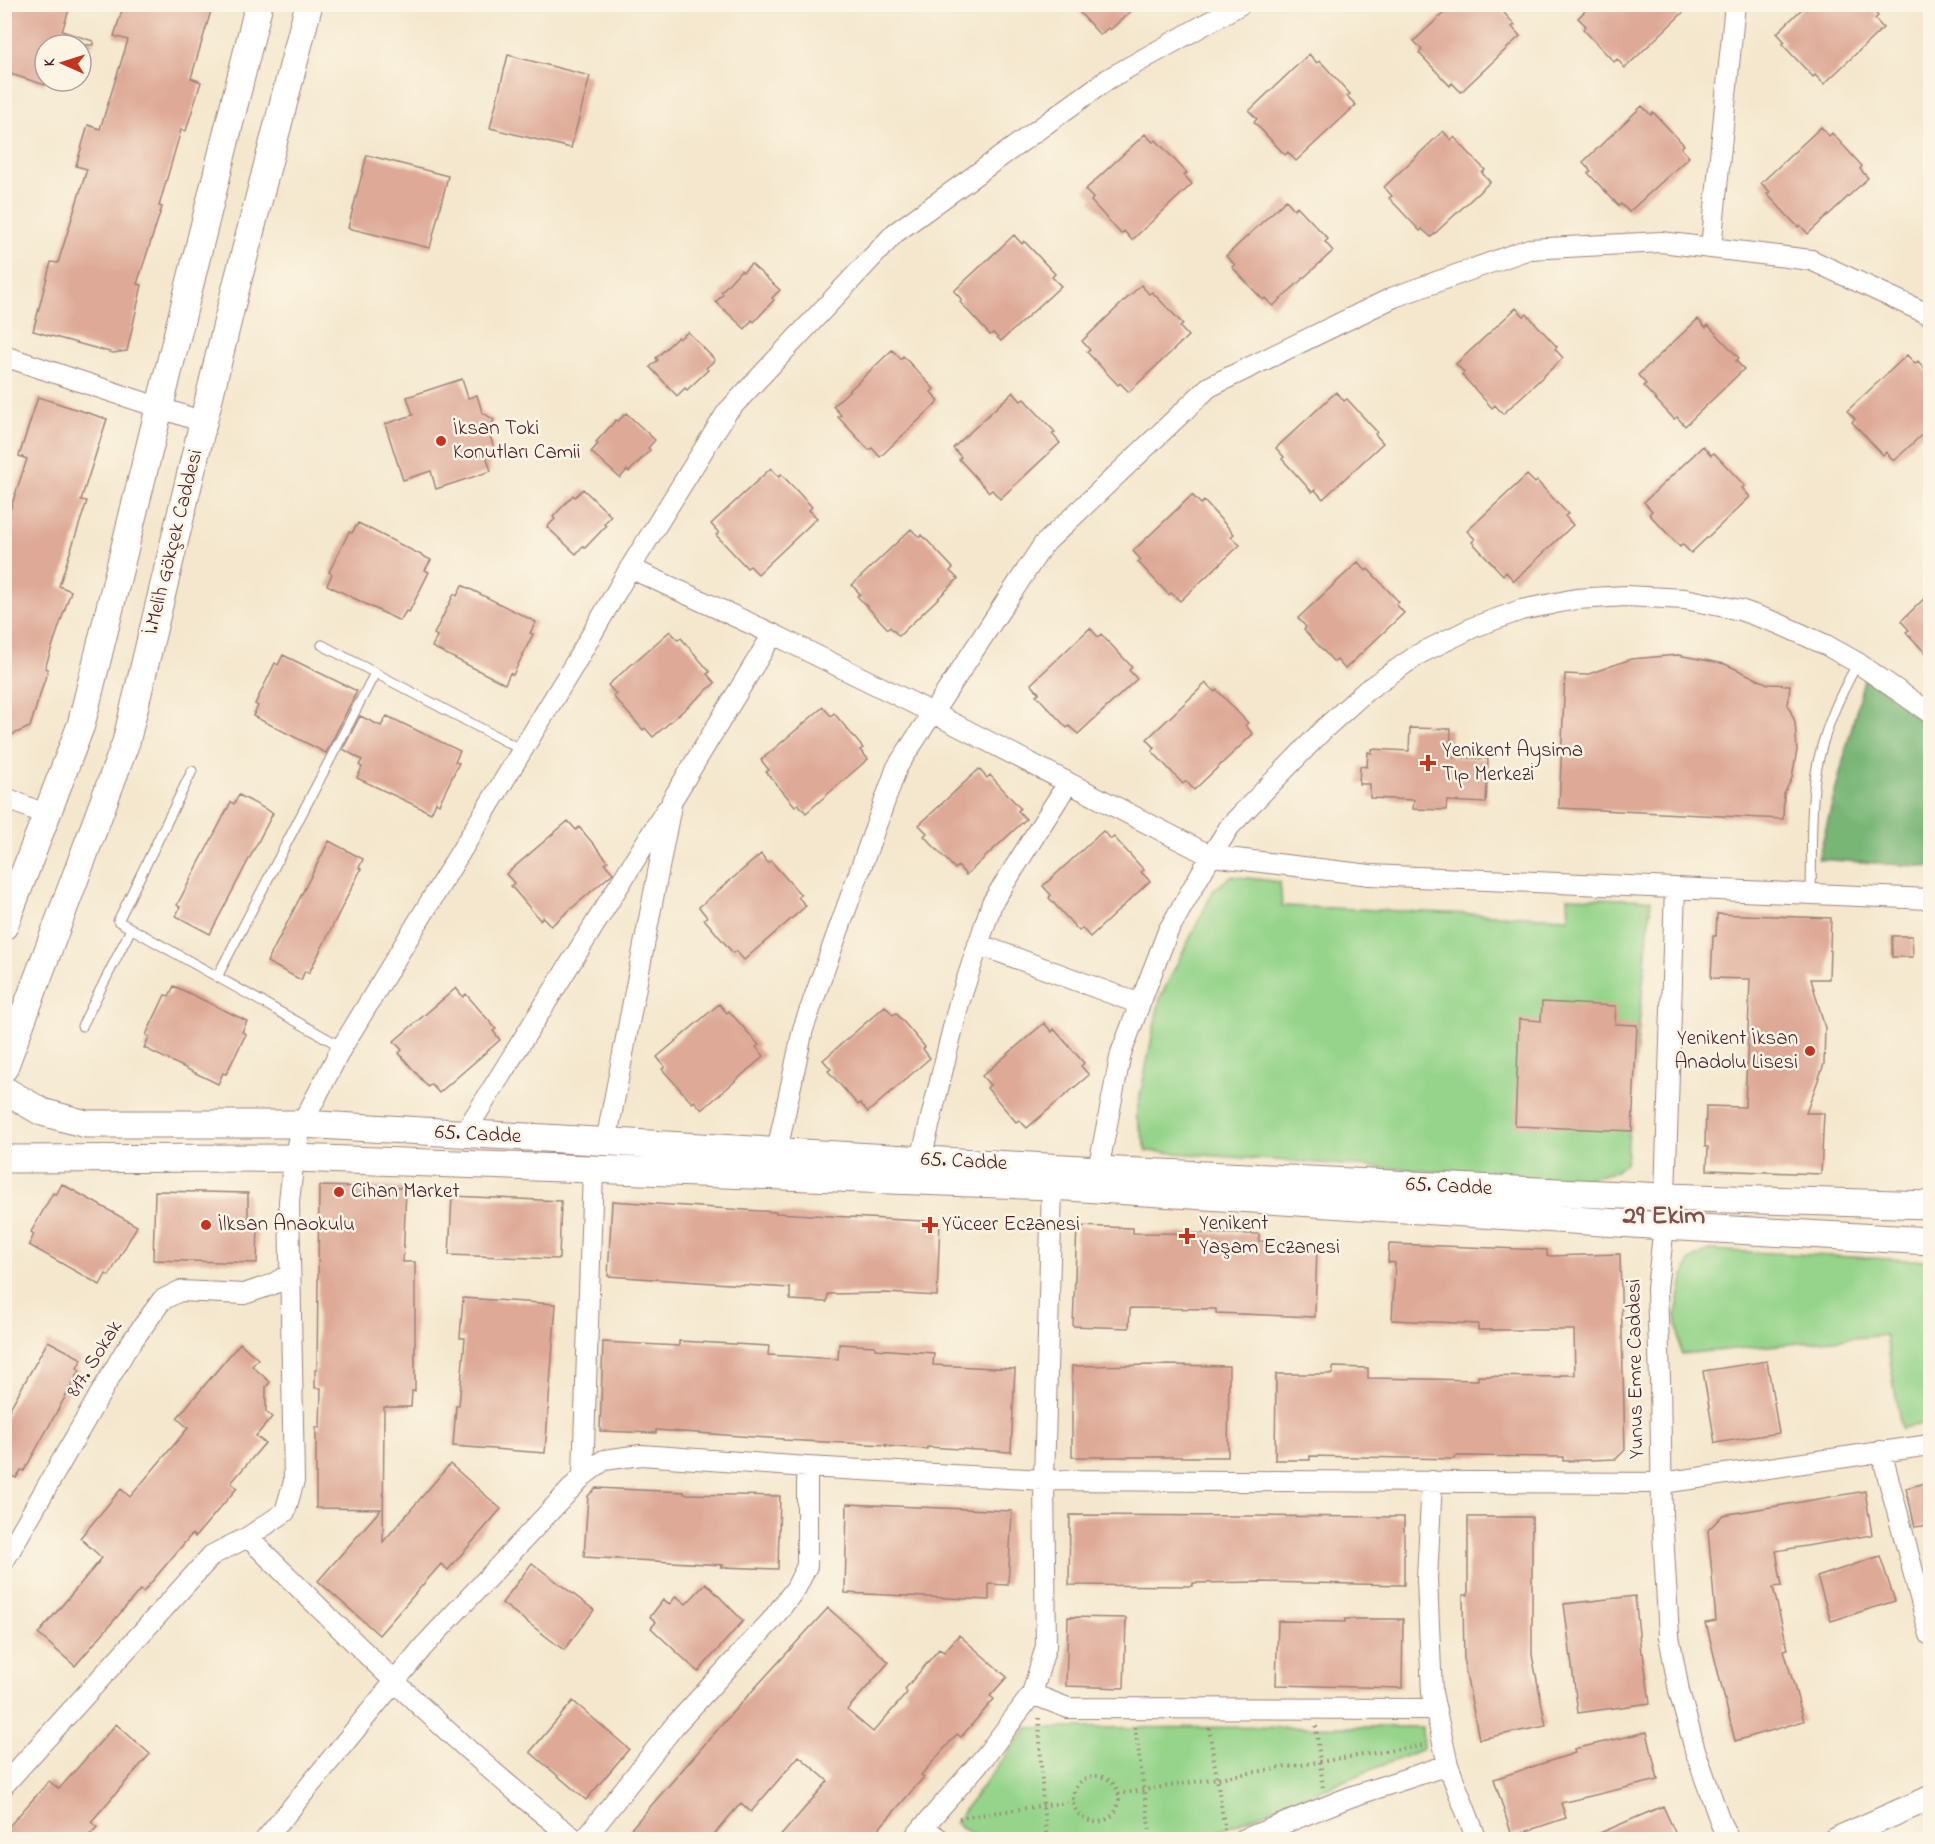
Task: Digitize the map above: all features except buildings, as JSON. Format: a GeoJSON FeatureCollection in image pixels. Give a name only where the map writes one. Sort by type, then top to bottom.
{"type":"FeatureCollection","features":[{"type":"Feature","properties":{"kind":"main road"},"geometry":{"type":"LineString","coordinates":[[4,926],[81,725],[259,4]]}},
{"type":"Feature","properties":{"kind":"main road","name":"İ.Melih Gökçek Caddesi"},"geometry":{"type":"LineString","coordinates":[[4,1068],[126,742],[203,422],[309,4]]}},
{"type":"Feature","properties":{"kind":"main road","name":"65. Cadde"},"geometry":{"type":"LineString","coordinates":[[4,1090],[42,1112],[86,1124],[302,1124],[1098,1170],[1664,1197],[1930,1205]]}},
{"type":"Feature","properties":{"kind":"main road","name":"65. Cadde"},"geometry":{"type":"LineString","coordinates":[[4,1159],[294,1158],[1052,1186],[1930,1241]]}},
{"type":"Feature","properties":{"kind":"street"},"geometry":{"type":"LineString","coordinates":[[4,1785],[212,1555],[248,1537],[285,1512],[294,1481],[289,1201],[294,1158],[302,1124],[342,1047],[630,568],[728,412],[895,233],[1108,79],[1241,4]]}},
{"type":"Feature","properties":{"kind":"street"},"geometry":{"type":"LineString","coordinates":[[1711,248],[1735,4]]}},
{"type":"Feature","properties":{"kind":"street"},"geometry":{"type":"LineString","coordinates":[[777,1151],[803,1029],[897,767],[1043,545],[1209,387],[1394,297],[1529,249],[1661,242],[1811,260],[1930,315]]}},
{"type":"Feature","properties":{"kind":"street"},"geometry":{"type":"LineString","coordinates":[[4,356],[203,422]]}},
{"type":"Feature","properties":{"kind":"street"},"geometry":{"type":"LineString","coordinates":[[630,568],[773,634],[933,713],[1211,856],[1370,875],[1930,899]]}},
{"type":"Feature","properties":{"kind":"street"},"geometry":{"type":"LineString","coordinates":[[1098,1170],[1121,1053],[1168,931],[1211,856],[1230,826],[1325,728],[1367,690],[1419,654],[1474,627],[1521,610],[1576,599],[1626,596],[1685,599],[1740,610],[1777,623],[1826,645],[1858,663],[1930,713]]}},
{"type":"Feature","properties":{"kind":"street"},"geometry":{"type":"LineString","coordinates":[[464,1134],[773,634]]}},
{"type":"Feature","properties":{"kind":"street"},"geometry":{"type":"LineString","coordinates":[[921,1159],[959,1003],[992,903],[1068,783]]}},
{"type":"Feature","properties":{"kind":"street"},"geometry":{"type":"LineString","coordinates":[[4,797],[46,815]]}},
{"type":"Feature","properties":{"kind":"street"},"geometry":{"type":"LineString","coordinates":[[606,1142],[672,800]]}},
{"type":"Feature","properties":{"kind":"street","name":"Yunus Emre Caddesi"},"geometry":{"type":"LineString","coordinates":[[1675,888],[1664,1226],[1657,1289],[1662,1516],[1669,1636],[1679,1692],[1695,1750],[1721,1824],[1729,1839]]}},
{"type":"Feature","properties":{"kind":"street"},"geometry":{"type":"LineString","coordinates":[[978,944],[1140,1004]]}},
{"type":"Feature","properties":{"kind":"street"},"geometry":{"type":"LineString","coordinates":[[583,1476],[593,1170]]}},
{"type":"Feature","properties":{"kind":"street"},"geometry":{"type":"LineString","coordinates":[[941,1839],[918,1833],[1035,1696],[1046,1646],[1044,1480],[1052,1186]]}},
{"type":"Feature","properties":{"kind":"street","name":"817. Sokak"},"geometry":{"type":"LineString","coordinates":[[4,1562],[125,1351],[162,1300],[180,1291],[244,1294],[271,1286],[290,1274]]}},
{"type":"Feature","properties":{"kind":"street"},"geometry":{"type":"LineString","coordinates":[[265,1839],[423,1647],[583,1476],[604,1460],[641,1455],[1044,1480],[1662,1483],[1930,1445]]}},
{"type":"Feature","properties":{"kind":"street"},"geometry":{"type":"LineString","coordinates":[[1881,1451],[1930,1635]]}},
{"type":"Feature","properties":{"kind":"street"},"geometry":{"type":"LineString","coordinates":[[584,1839],[675,1725],[771,1621],[796,1588],[807,1566],[807,1467]]}},
{"type":"Feature","properties":{"kind":"street"},"geometry":{"type":"LineString","coordinates":[[1432,1481],[1427,1579],[1432,1693],[1448,1765],[1477,1839]]}},
{"type":"Feature","properties":{"kind":"street"},"geometry":{"type":"LineString","coordinates":[[248,1537],[394,1682],[526,1802],[576,1839]]}},
{"type":"Feature","properties":{"kind":"street"},"geometry":{"type":"LineString","coordinates":[[1035,1696],[1068,1708],[1436,1709]]}},
{"type":"Feature","properties":{"kind":"street"},"geometry":{"type":"LineString","coordinates":[[1242,1839],[1326,1806],[1448,1765]]}},
{"type":"Feature","properties":{"kind":"street"},"geometry":{"type":"LineString","coordinates":[[1835,1839],[1930,1798]]}},
{"type":"Feature","properties":{"kind":"lane"},"geometry":{"type":"LineString","coordinates":[[322,645],[522,750]]}},
{"type":"Feature","properties":{"kind":"lane"},"geometry":{"type":"LineString","coordinates":[[1811,894],[1813,803],[1820,756],[1834,709],[1858,663]]}},
{"type":"Feature","properties":{"kind":"lane"},"geometry":{"type":"LineString","coordinates":[[218,977],[375,673]]}},
{"type":"Feature","properties":{"kind":"lane"},"geometry":{"type":"LineString","coordinates":[[192,771],[118,921],[342,1047]]}},
{"type":"Feature","properties":{"kind":"lane"},"geometry":{"type":"LineString","coordinates":[[82,1026],[131,929]]}},
{"type":"Feature","properties":{"kind":"path"},"geometry":{"type":"LineString","coordinates":[[1035,1696],[1042,1806],[1047,1839]]}},
{"type":"Feature","properties":{"kind":"path"},"geometry":{"type":"LineString","coordinates":[[1133,1708],[1142,1790],[1151,1839]]}},
{"type":"Feature","properties":{"kind":"path"},"geometry":{"type":"LineString","coordinates":[[1206,1708],[1227,1839]]}},
{"type":"Feature","properties":{"kind":"path"},"geometry":{"type":"LineString","coordinates":[[1314,1709],[1326,1806]]}},
{"type":"Feature","properties":{"kind":"path"},"geometry":{"type":"LineString","coordinates":[[1118,1794],[1443,1742]]}},
{"type":"Feature","properties":{"kind":"path"},"geometry":{"type":"LineString","coordinates":[[1093,1776],[1107,1779],[1118,1789],[1118,1794],[1120,1804],[1113,1817],[1099,1823],[1085,1820],[1075,1810],[1073,1795],[1080,1782],[1093,1776]]}},
{"type":"Feature","properties":{"kind":"path"},"geometry":{"type":"LineString","coordinates":[[939,1809],[950,1819],[1074,1801]]}},
{"type":"Feature","properties":{"kind":"green space"},"geometry":{"type":"Polygon","coordinates":[[[1865,675],[1930,728],[1930,867],[1818,859],[1865,675]]]}},
{"type":"Feature","properties":{"kind":"green space"},"geometry":{"type":"Polygon","coordinates":[[[1231,876],[1280,882],[1282,906],[1569,918],[1568,897],[1651,900],[1626,1162],[1614,1172],[1575,1181],[1147,1151],[1136,1116],[1160,998],[1214,890],[1231,876]]]}},
{"type":"Feature","properties":{"kind":"green space"},"geometry":{"type":"Polygon","coordinates":[[[1709,1250],[1930,1261],[1930,1423],[1901,1428],[1886,1335],[1681,1354],[1676,1314],[1683,1279],[1689,1262],[1709,1250]]]}},
{"type":"Feature","properties":{"kind":"green space"},"geometry":{"type":"Polygon","coordinates":[[[1422,1727],[1423,1749],[1199,1839],[978,1839],[955,1822],[1027,1728],[1422,1727]]]}},
{"type":"Feature","properties":{"kind":"place","name":"İksan Toki Konutları Camii"},"geometry":{"type":"Point","coordinates":[441,441]}},
{"type":"Feature","properties":{"kind":"place","name":"Yenikent Aysima Tıp Merkezi"},"geometry":{"type":"Point","coordinates":[1428,763]}},
{"type":"Feature","properties":{"kind":"place","name":"Yenikent İksan Anadolu Lisesi"},"geometry":{"type":"Point","coordinates":[1810,1051]}},
{"type":"Feature","properties":{"kind":"place","name":"Cihan Market"},"geometry":{"type":"Point","coordinates":[339,1192]}},
{"type":"Feature","properties":{"kind":"place","name":"İlksan Anaokulu"},"geometry":{"type":"Point","coordinates":[206,1225]}},
{"type":"Feature","properties":{"kind":"place","name":"Yüceer Eczanesi"},"geometry":{"type":"Point","coordinates":[930,1225]}},
{"type":"Feature","properties":{"kind":"place","name":"Yenikent Yaşam Eczanesi"},"geometry":{"type":"Point","coordinates":[1187,1236]}},
{"type":"Feature","properties":{"kind":"district","name":"29 Ekim"},"geometry":{"type":"Point","coordinates":[1664,1216]}}]}
